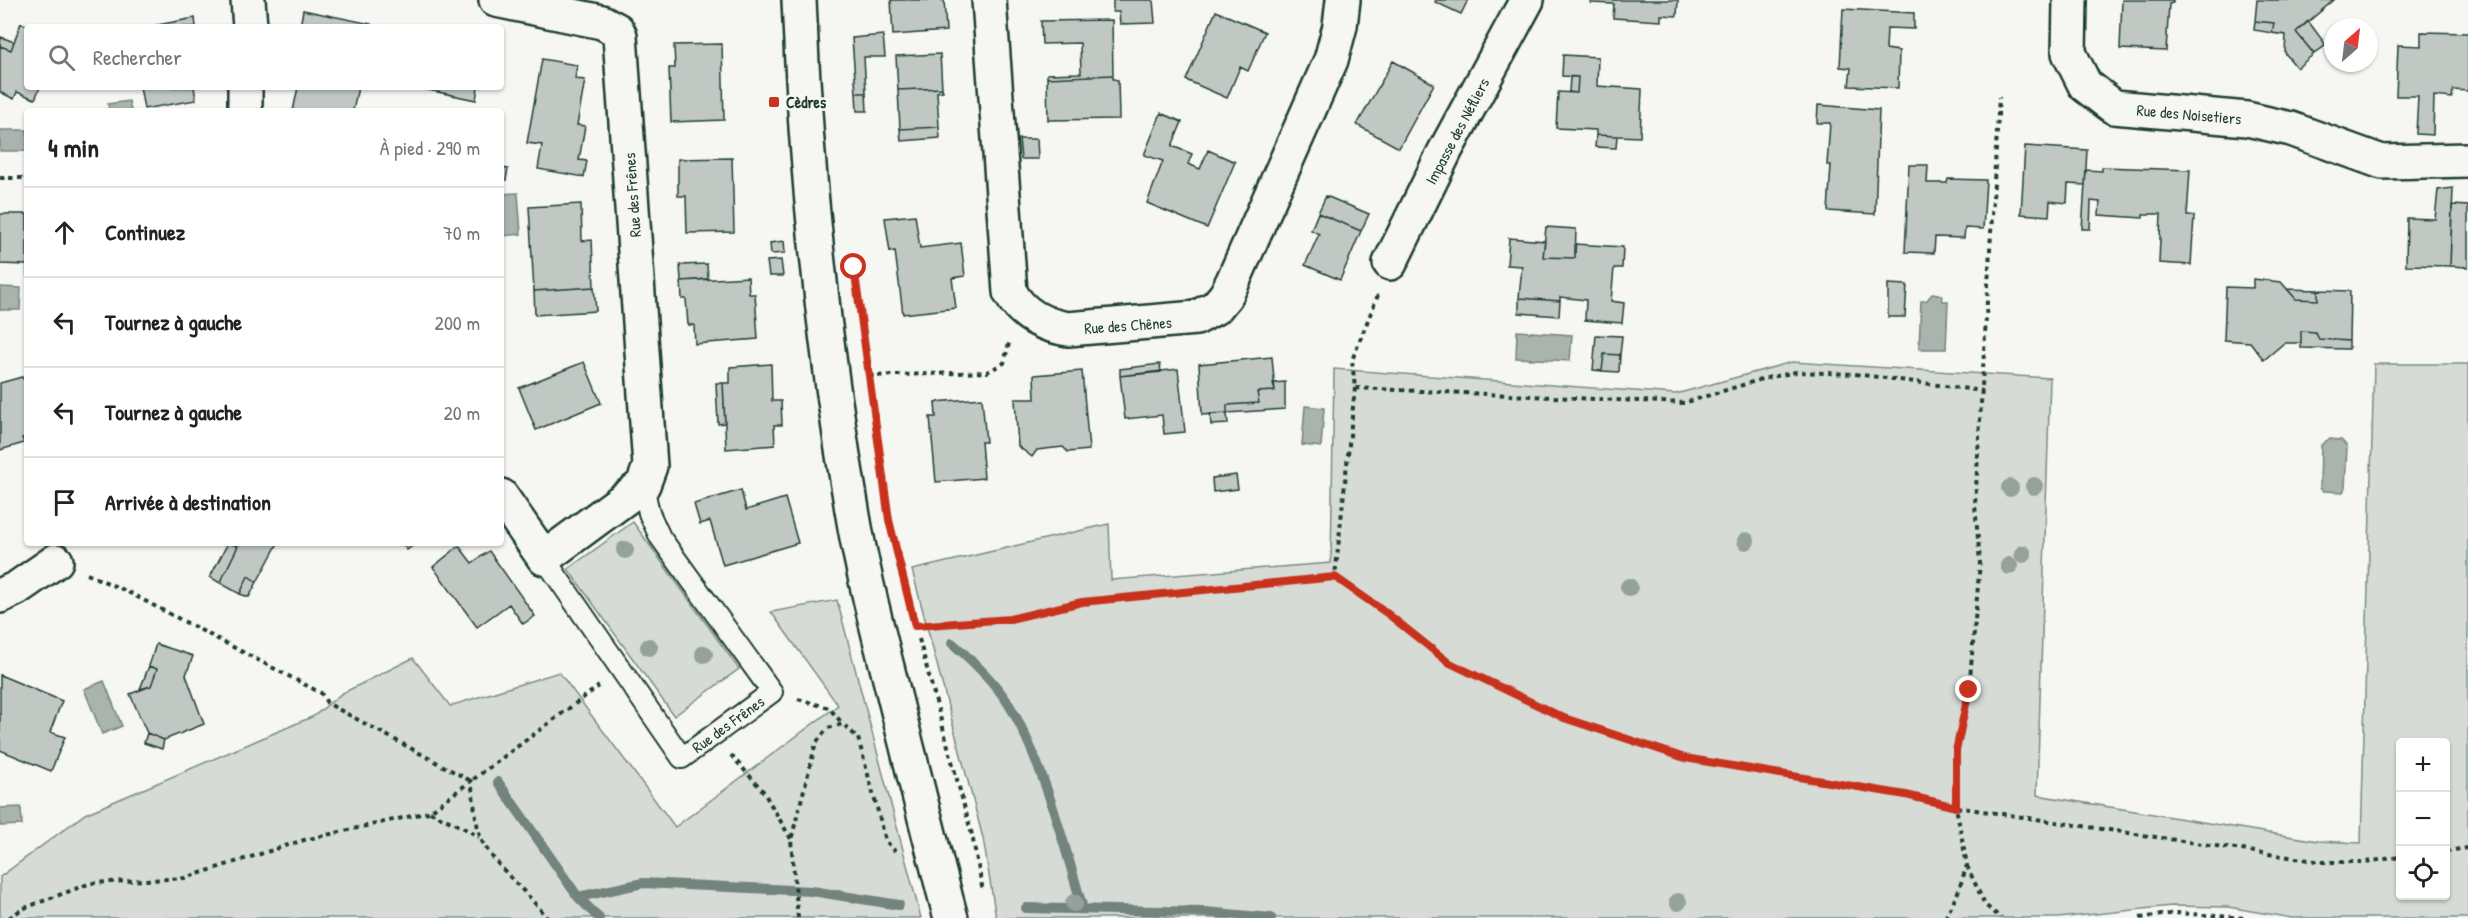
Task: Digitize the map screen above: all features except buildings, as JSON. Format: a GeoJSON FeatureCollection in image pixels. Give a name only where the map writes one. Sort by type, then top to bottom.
{"type":"FeatureCollection","features":[{"type":"Feature","properties":{"kind":"street"},"geometry":{"type":"LineString","coordinates":[[248,0],[250,24]]}},
{"type":"Feature","properties":{"kind":"street","name":"Rue des Frênes"},"geometry":{"type":"LineString","coordinates":[[496,0],[602,21],[617,30],[620,36],[650,466],[643,485]]}},
{"type":"Feature","properties":{"kind":"street"},"geometry":{"type":"LineString","coordinates":[[799,0],[804,112],[818,264],[851,507],[869,598],[951,918]]}},
{"type":"Feature","properties":{"kind":"street"},"geometry":{"type":"LineString","coordinates":[[989,0],[1008,275],[1010,292],[1017,306]]}},
{"type":"Feature","properties":{"kind":"street","name":"Rue des Chênes"},"geometry":{"type":"LineString","coordinates":[[1017,306],[1042,322],[1068,330],[1182,321],[1208,314],[1216,307],[1226,295],[1233,281],[1331,60],[1340,26],[1343,0]]}},
{"type":"Feature","properties":{"kind":"street","name":"Impasse des Néfliers"},"geometry":{"type":"LineString","coordinates":[[1390,263],[1445,152],[1527,0]]}},
{"type":"Feature","properties":{"kind":"street","name":"Rue des Noisetiers"},"geometry":{"type":"LineString","coordinates":[[2070,0],[2069,53],[2085,85],[2114,107],[2247,118],[2291,129],[2382,162],[2468,160]]}},
{"type":"Feature","properties":{"kind":"street"},"geometry":{"type":"LineString","coordinates":[[245,90],[245,108]]}},
{"type":"Feature","properties":{"kind":"street"},"geometry":{"type":"LineString","coordinates":[[544,558],[643,485]]}},
{"type":"Feature","properties":{"kind":"street","name":"Rue des Frênes"},"geometry":{"type":"LineString","coordinates":[[504,500],[544,558]]}},
{"type":"Feature","properties":{"kind":"street"},"geometry":{"type":"LineString","coordinates":[[0,597],[56,561]]}},
{"type":"Feature","properties":{"kind":"lane","name":"Rue des Frênes"},"geometry":{"type":"LineString","coordinates":[[544,558],[682,758],[772,692],[660,537],[649,513],[643,485]]}},
{"type":"Feature","properties":{"kind":"path"},"geometry":{"type":"LineString","coordinates":[[1999,97],[1975,505],[1980,562],[1969,690],[1956,751],[1956,807],[1967,865],[1985,905],[2001,918]]}},
{"type":"Feature","properties":{"kind":"path"},"geometry":{"type":"LineString","coordinates":[[0,178],[24,178]]}},
{"type":"Feature","properties":{"kind":"path"},"geometry":{"type":"LineString","coordinates":[[1335,577],[1355,388],[1352,360],[1390,263]]}},
{"type":"Feature","properties":{"kind":"path"},"geometry":{"type":"LineString","coordinates":[[869,376],[987,372],[1004,363],[1017,306]]}},
{"type":"Feature","properties":{"kind":"path"},"geometry":{"type":"LineString","coordinates":[[867,366],[870,387]]}},
{"type":"Feature","properties":{"kind":"path"},"geometry":{"type":"LineString","coordinates":[[1355,388],[1683,403],[1796,372],[1855,374],[1983,391]]}},
{"type":"Feature","properties":{"kind":"path"},"geometry":{"type":"LineString","coordinates":[[56,561],[124,590],[321,693],[327,703],[471,781]]}},
{"type":"Feature","properties":{"kind":"path"},"geometry":{"type":"LineString","coordinates":[[915,626],[1010,619],[1082,602],[1335,577],[1388,614],[1448,662],[1564,718],[1685,758],[1906,795],[1956,807],[2322,862],[2365,862],[2396,858]]}},
{"type":"Feature","properties":{"kind":"path"},"geometry":{"type":"LineString","coordinates":[[912,615],[972,835],[984,897]]}},
{"type":"Feature","properties":{"kind":"path"},"geometry":{"type":"LineString","coordinates":[[9,918],[22,909],[92,883],[185,878],[304,840],[429,812],[622,670]]}},
{"type":"Feature","properties":{"kind":"path"},"geometry":{"type":"LineString","coordinates":[[772,692],[829,708],[858,738],[886,842],[901,856]]}},
{"type":"Feature","properties":{"kind":"path"},"geometry":{"type":"LineString","coordinates":[[798,918],[791,840],[816,743],[828,728],[843,724]]}},
{"type":"Feature","properties":{"kind":"path"},"geometry":{"type":"LineString","coordinates":[[713,735],[763,791],[791,840]]}},
{"type":"Feature","properties":{"kind":"path"},"geometry":{"type":"LineString","coordinates":[[471,781],[480,838]]}},
{"type":"Feature","properties":{"kind":"path"},"geometry":{"type":"LineString","coordinates":[[429,812],[480,838],[495,859],[536,902],[547,918]]}},
{"type":"Feature","properties":{"kind":"path"},"geometry":{"type":"LineString","coordinates":[[2450,850],[2468,848]]}},
{"type":"Feature","properties":{"kind":"path"},"geometry":{"type":"LineString","coordinates":[[1945,918],[1958,895],[1967,865]]}},
{"type":"Feature","properties":{"kind":"path"},"geometry":{"type":"LineString","coordinates":[[2140,918],[2177,913],[2245,918]]}},
{"type":"Feature","properties":{"kind":"shaded area"},"geometry":{"type":"Polygon","coordinates":[[[129,101],[130,108],[109,108],[108,104],[129,101]]]}},
{"type":"Feature","properties":{"kind":"shaded area"},"geometry":{"type":"Polygon","coordinates":[[[0,130],[24,130],[24,151],[0,151],[0,130]]]}},
{"type":"Feature","properties":{"kind":"shaded area"},"geometry":{"type":"Polygon","coordinates":[[[518,193],[521,234],[504,236],[504,194],[518,193]]]}},
{"type":"Feature","properties":{"kind":"shaded area"},"geometry":{"type":"Polygon","coordinates":[[[0,287],[21,288],[20,310],[0,310],[0,287]]]}},
{"type":"Feature","properties":{"kind":"shaded area"},"geometry":{"type":"Polygon","coordinates":[[[1933,293],[1941,295],[1943,301],[1948,301],[1946,349],[1919,349],[1921,301],[1926,301],[1933,293]]]}},
{"type":"Feature","properties":{"kind":"shaded area"},"geometry":{"type":"Polygon","coordinates":[[[1517,331],[1572,335],[1570,361],[1516,358],[1517,331]]]}},
{"type":"Feature","properties":{"kind":"shaded area"},"geometry":{"type":"Polygon","coordinates":[[[1792,362],[2050,378],[2037,795],[2318,841],[2361,843],[2374,364],[2468,364],[2468,918],[2292,918],[2228,907],[2171,906],[2058,918],[996,918],[983,838],[912,570],[1109,524],[1111,580],[1331,563],[1334,369],[1676,394],[1792,362]]]}},
{"type":"Feature","properties":{"kind":"shaded area"},"geometry":{"type":"Polygon","coordinates":[[[1305,406],[1324,408],[1321,447],[1302,445],[1305,406]]]}},
{"type":"Feature","properties":{"kind":"shaded area"},"geometry":{"type":"Polygon","coordinates":[[[2329,439],[2341,440],[2347,446],[2343,492],[2323,491],[2320,488],[2321,445],[2329,439]]]}},
{"type":"Feature","properties":{"kind":"shaded area"},"geometry":{"type":"Polygon","coordinates":[[[633,522],[739,669],[674,716],[568,569],[633,522]]]}},
{"type":"Feature","properties":{"kind":"shaded area"},"geometry":{"type":"Polygon","coordinates":[[[837,600],[921,918],[0,918],[0,877],[85,814],[314,716],[341,694],[413,658],[450,706],[559,672],[675,827],[838,705],[771,612],[837,600]]]}},
{"type":"Feature","properties":{"kind":"shaded area"},"geometry":{"type":"Polygon","coordinates":[[[104,681],[122,726],[102,734],[84,689],[104,681]]]}},
{"type":"Feature","properties":{"kind":"shaded area"},"geometry":{"type":"Polygon","coordinates":[[[21,807],[22,825],[0,826],[0,808],[21,807]]]}},
{"type":"Feature","properties":{"kind":"waterway"},"geometry":{"type":"LineString","coordinates":[[952,643],[996,686],[1008,703],[1032,750],[1052,803],[1083,909]]}},
{"type":"Feature","properties":{"kind":"waterway"},"geometry":{"type":"LineString","coordinates":[[498,782],[578,897],[599,918]]}},
{"type":"Feature","properties":{"kind":"waterway"},"geometry":{"type":"LineString","coordinates":[[578,897],[643,883],[812,891],[899,905]]}},
{"type":"Feature","properties":{"kind":"waterway"},"geometry":{"type":"LineString","coordinates":[[1026,908],[1205,912],[1271,918]]}},
{"type":"Feature","properties":{"kind":"place","name":"Cèdres"},"geometry":{"type":"Point","coordinates":[774,102]}},
{"type":"Feature","properties":{"kind":"route"},"geometry":{"type":"LineString","coordinates":[[854,267],[889,520],[915,626],[1010,619],[1082,602],[1335,577],[1388,614],[1448,662],[1564,718],[1685,758],[1906,795],[1956,807],[1956,751],[1969,690]]}}]}
